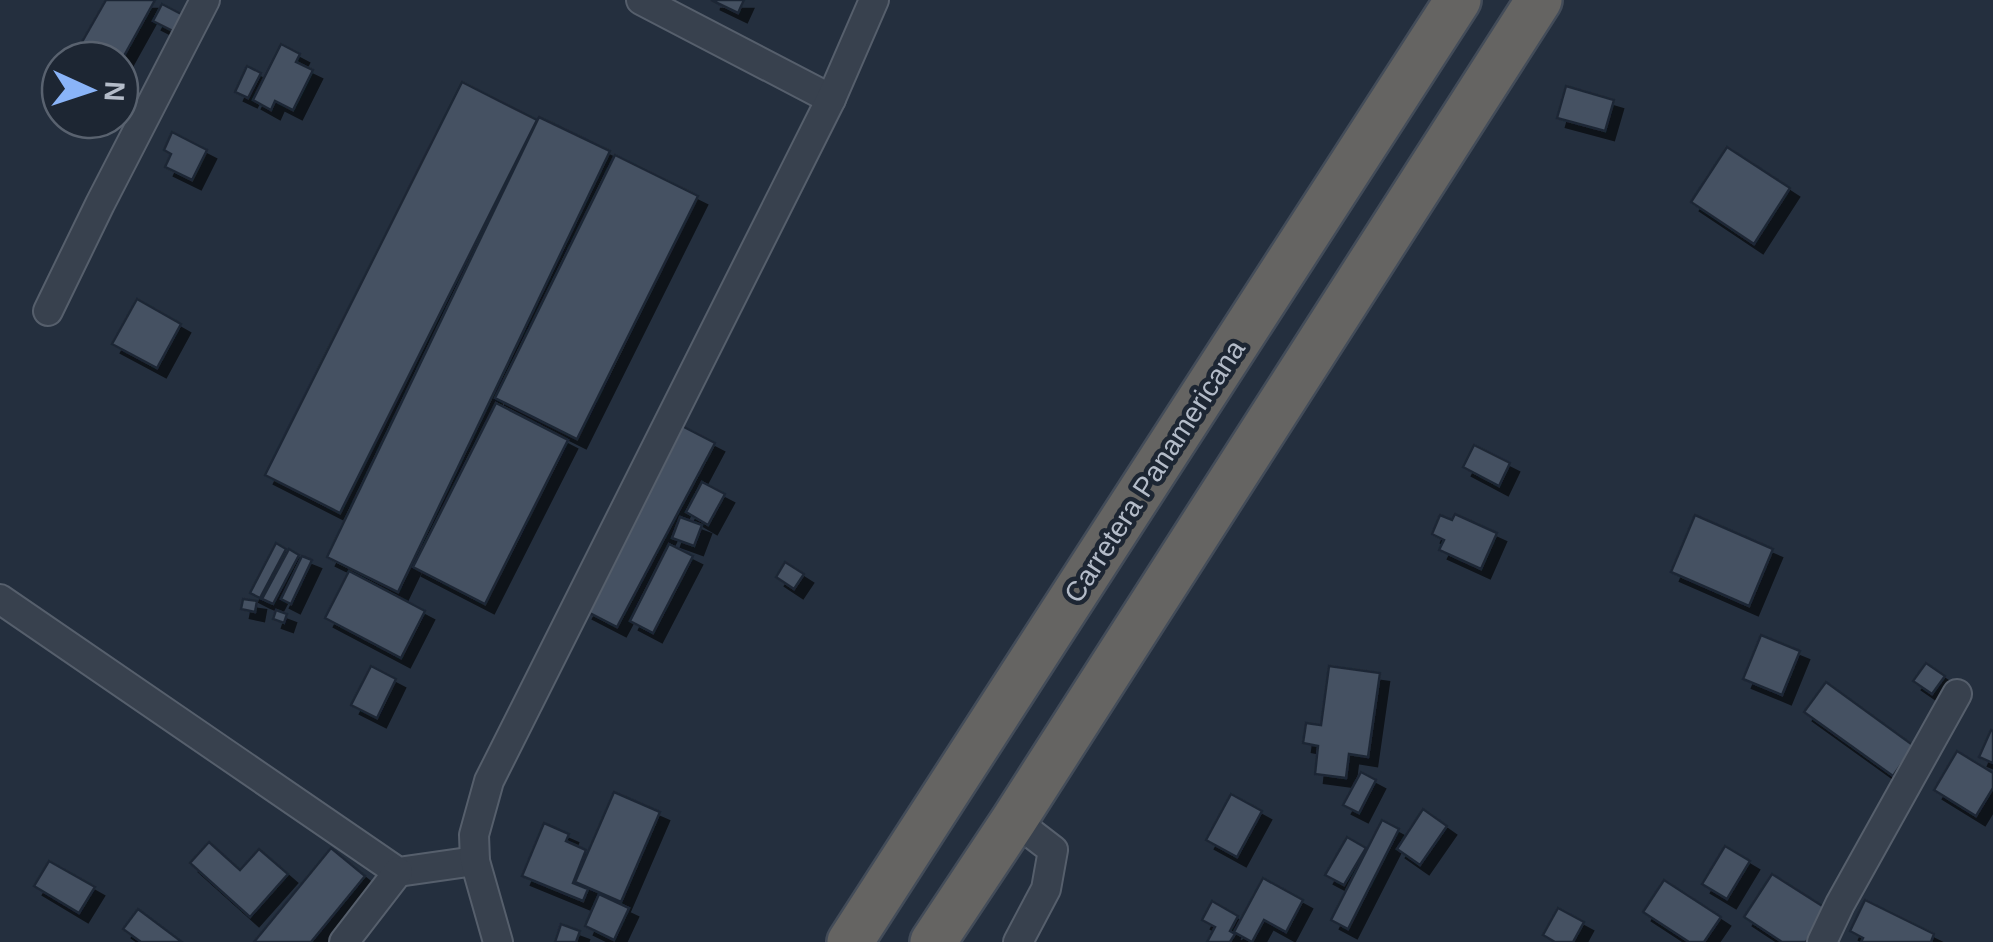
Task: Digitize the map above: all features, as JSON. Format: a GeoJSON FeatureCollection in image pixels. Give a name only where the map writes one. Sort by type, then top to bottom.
{"type":"FeatureCollection","features":[{"type":"Feature","properties":{"kind":"highway","name":"Carretera Panamericana"},"geometry":{"type":"LineString","coordinates":[[850,942],[1458,0]]}},
{"type":"Feature","properties":{"kind":"highway"},"geometry":{"type":"LineString","coordinates":[[933,942],[1539,0]]}},
{"type":"Feature","properties":{"kind":"highway"},"geometry":{"type":"LineString","coordinates":[[1014,820],[980,811],[974,795],[1100,577],[1122,520]]}},
{"type":"Feature","properties":{"kind":"highway"},"geometry":{"type":"LineString","coordinates":[[908,942],[967,851],[977,822],[965,812],[946,812],[914,842]]}},
{"type":"Feature","properties":{"kind":"street"},"geometry":{"type":"LineString","coordinates":[[48,311],[205,0]]}},
{"type":"Feature","properties":{"kind":"street"},"geometry":{"type":"LineString","coordinates":[[640,0],[830,99]]}},
{"type":"Feature","properties":{"kind":"street"},"geometry":{"type":"LineString","coordinates":[[498,942],[474,861],[474,835],[489,780],[830,99],[874,0]]}},
{"type":"Feature","properties":{"kind":"street"},"geometry":{"type":"LineString","coordinates":[[0,599],[398,872],[474,861]]}},
{"type":"Feature","properties":{"kind":"street"},"geometry":{"type":"LineString","coordinates":[[1822,942],[1957,694]]}},
{"type":"Feature","properties":{"kind":"street"},"geometry":{"type":"LineString","coordinates":[[1014,820],[1053,850],[1046,889],[1018,942]]}},
{"type":"Feature","properties":{"kind":"street"},"geometry":{"type":"LineString","coordinates":[[344,942],[398,872]]}},
{"type":"Feature","properties":{"kind":"building"},"geometry":{"type":"Polygon","coordinates":[[[106,0],[155,0],[133,40],[83,40],[106,0]]]}},
{"type":"Feature","properties":{"kind":"building"},"geometry":{"type":"Polygon","coordinates":[[[711,0],[744,0],[738,13],[711,0]]]}},
{"type":"Feature","properties":{"kind":"building"},"geometry":{"type":"Polygon","coordinates":[[[162,4],[183,15],[175,32],[153,21],[162,4]]]}},
{"type":"Feature","properties":{"kind":"building"},"geometry":{"type":"Polygon","coordinates":[[[281,44],[300,54],[296,62],[313,70],[293,110],[275,101],[271,110],[253,100],[281,44]]]}},
{"type":"Feature","properties":{"kind":"building"},"geometry":{"type":"Polygon","coordinates":[[[247,66],[261,73],[248,98],[235,92],[247,66]]]}},
{"type":"Feature","properties":{"kind":"building"},"geometry":{"type":"Polygon","coordinates":[[[462,82],[537,120],[340,513],[265,475],[462,82]]]}},
{"type":"Feature","properties":{"kind":"building"},"geometry":{"type":"Polygon","coordinates":[[[1566,86],[1614,100],[1605,131],[1557,118],[1566,86]]]}},
{"type":"Feature","properties":{"kind":"building"},"geometry":{"type":"Polygon","coordinates":[[[539,117],[610,151],[398,592],[327,557],[539,117]]]}},
{"type":"Feature","properties":{"kind":"building"},"geometry":{"type":"Polygon","coordinates":[[[172,132],[207,150],[192,180],[165,167],[171,154],[164,150],[172,132]]]}},
{"type":"Feature","properties":{"kind":"building"},"geometry":{"type":"Polygon","coordinates":[[[1727,147],[1790,188],[1754,244],[1691,202],[1727,147]]]}},
{"type":"Feature","properties":{"kind":"building"},"geometry":{"type":"Polygon","coordinates":[[[615,155],[698,196],[577,439],[495,398],[615,155]]]}},
{"type":"Feature","properties":{"kind":"building"},"geometry":{"type":"Polygon","coordinates":[[[137,299],[181,324],[157,368],[112,344],[137,299]]]}},
{"type":"Feature","properties":{"kind":"building"},"geometry":{"type":"Polygon","coordinates":[[[496,403],[568,440],[485,604],[413,567],[496,403]]]}},
{"type":"Feature","properties":{"kind":"building"},"geometry":{"type":"Polygon","coordinates":[[[682,426],[715,443],[617,627],[584,610],[682,426]]]}},
{"type":"Feature","properties":{"kind":"building"},"geometry":{"type":"Polygon","coordinates":[[[1474,445],[1510,463],[1499,486],[1463,467],[1474,445]]]}},
{"type":"Feature","properties":{"kind":"building"},"geometry":{"type":"Polygon","coordinates":[[[702,482],[725,494],[708,525],[686,512],[702,482]]]}},
{"type":"Feature","properties":{"kind":"building"},"geometry":{"type":"Polygon","coordinates":[[[1455,514],[1497,533],[1481,569],[1439,550],[1444,540],[1432,534],[1440,515],[1452,520],[1455,514]]]}},
{"type":"Feature","properties":{"kind":"building"},"geometry":{"type":"Polygon","coordinates":[[[1695,515],[1773,549],[1749,606],[1671,572],[1695,515]]]}},
{"type":"Feature","properties":{"kind":"building"},"geometry":{"type":"Polygon","coordinates":[[[680,517],[702,525],[694,546],[672,538],[680,517]]]}},
{"type":"Feature","properties":{"kind":"building"},"geometry":{"type":"Polygon","coordinates":[[[276,543],[286,549],[260,598],[250,593],[276,543]]]}},
{"type":"Feature","properties":{"kind":"building"},"geometry":{"type":"Polygon","coordinates":[[[669,544],[693,556],[653,633],[630,621],[669,544]]]}},
{"type":"Feature","properties":{"kind":"building"},"geometry":{"type":"Polygon","coordinates":[[[289,549],[299,555],[273,604],[262,599],[289,549]]]}},
{"type":"Feature","properties":{"kind":"building"},"geometry":{"type":"Polygon","coordinates":[[[302,556],[312,560],[291,604],[281,599],[302,556]]]}},
{"type":"Feature","properties":{"kind":"building"},"geometry":{"type":"Polygon","coordinates":[[[785,562],[804,574],[794,589],[776,577],[785,562]]]}},
{"type":"Feature","properties":{"kind":"building"},"geometry":{"type":"Polygon","coordinates":[[[349,571],[425,611],[401,658],[325,618],[349,571]]]}},
{"type":"Feature","properties":{"kind":"building"},"geometry":{"type":"Polygon","coordinates":[[[243,599],[257,601],[255,612],[241,609],[243,599]]]}},
{"type":"Feature","properties":{"kind":"building"},"geometry":{"type":"Polygon","coordinates":[[[276,610],[287,614],[284,623],[273,619],[276,610]]]}},
{"type":"Feature","properties":{"kind":"building"},"geometry":{"type":"Polygon","coordinates":[[[1761,635],[1800,651],[1782,695],[1743,679],[1761,635]]]}},
{"type":"Feature","properties":{"kind":"building"},"geometry":{"type":"Polygon","coordinates":[[[1926,663],[1945,676],[1932,694],[1913,681],[1926,663]]]}},
{"type":"Feature","properties":{"kind":"building"},"geometry":{"type":"Polygon","coordinates":[[[371,666],[396,679],[377,718],[351,705],[371,666]]]}},
{"type":"Feature","properties":{"kind":"building"},"geometry":{"type":"Polygon","coordinates":[[[1329,666],[1380,673],[1368,757],[1349,754],[1346,778],[1315,774],[1318,746],[1303,743],[1306,723],[1321,725],[1329,666]]]}},
{"type":"Feature","properties":{"kind":"building"},"geometry":{"type":"Polygon","coordinates":[[[1826,682],[1914,746],[1893,776],[1804,712],[1826,682]]]}},
{"type":"Feature","properties":{"kind":"building"},"geometry":{"type":"Polygon","coordinates":[[[1993,731],[1993,763],[1979,757],[1993,731]]]}},
{"type":"Feature","properties":{"kind":"building"},"geometry":{"type":"Polygon","coordinates":[[[1957,751],[1993,773],[1993,788],[1976,816],[1934,790],[1957,751]]]}},
{"type":"Feature","properties":{"kind":"building"},"geometry":{"type":"Polygon","coordinates":[[[1361,772],[1376,780],[1359,813],[1343,805],[1361,772]]]}},
{"type":"Feature","properties":{"kind":"building"},"geometry":{"type":"Polygon","coordinates":[[[614,792],[660,812],[621,902],[575,882],[614,792]]]}},
{"type":"Feature","properties":{"kind":"building"},"geometry":{"type":"Polygon","coordinates":[[[1231,794],[1262,811],[1237,857],[1206,840],[1231,794]]]}},
{"type":"Feature","properties":{"kind":"building"},"geometry":{"type":"Polygon","coordinates":[[[1423,809],[1447,826],[1420,865],[1397,849],[1423,809]]]}},
{"type":"Feature","properties":{"kind":"building"},"geometry":{"type":"Polygon","coordinates":[[[1382,820],[1399,829],[1348,929],[1331,920],[1382,820]]]}},
{"type":"Feature","properties":{"kind":"building"},"geometry":{"type":"Polygon","coordinates":[[[544,823],[569,834],[566,841],[586,850],[573,883],[588,889],[583,901],[522,876],[544,823]]]}},
{"type":"Feature","properties":{"kind":"building"},"geometry":{"type":"Polygon","coordinates":[[[1347,837],[1366,848],[1344,885],[1325,875],[1347,837]]]}},
{"type":"Feature","properties":{"kind":"building"},"geometry":{"type":"Polygon","coordinates":[[[209,842],[240,870],[259,849],[288,874],[250,917],[190,863],[209,842]]]}},
{"type":"Feature","properties":{"kind":"building"},"geometry":{"type":"Polygon","coordinates":[[[1725,846],[1750,861],[1727,899],[1702,884],[1725,846]]]}},
{"type":"Feature","properties":{"kind":"building"},"geometry":{"type":"Polygon","coordinates":[[[331,848],[365,876],[311,942],[254,942],[331,848]]]}},
{"type":"Feature","properties":{"kind":"building"},"geometry":{"type":"Polygon","coordinates":[[[49,861],[95,887],[79,913],[34,886],[49,861]]]}},
{"type":"Feature","properties":{"kind":"building"},"geometry":{"type":"Polygon","coordinates":[[[1772,874],[1827,909],[1806,942],[1782,942],[1744,917],[1772,874]]]}},
{"type":"Feature","properties":{"kind":"building"},"geometry":{"type":"Polygon","coordinates":[[[1263,878],[1303,900],[1286,932],[1264,920],[1252,942],[1234,932],[1263,878]]]}},
{"type":"Feature","properties":{"kind":"building"},"geometry":{"type":"Polygon","coordinates":[[[1664,880],[1721,917],[1704,942],[1689,942],[1643,912],[1664,880]]]}},
{"type":"Feature","properties":{"kind":"building"},"geometry":{"type":"Polygon","coordinates":[[[599,894],[629,908],[614,940],[585,926],[599,894]]]}},
{"type":"Feature","properties":{"kind":"building"},"geometry":{"type":"Polygon","coordinates":[[[1865,900],[1934,934],[1931,942],[1861,942],[1863,938],[1850,931],[1865,900]]]}},
{"type":"Feature","properties":{"kind":"building"},"geometry":{"type":"Polygon","coordinates":[[[1212,901],[1238,916],[1230,931],[1235,934],[1230,942],[1207,942],[1215,927],[1202,920],[1212,901]]]}},
{"type":"Feature","properties":{"kind":"building"},"geometry":{"type":"Polygon","coordinates":[[[1558,908],[1584,922],[1573,942],[1555,942],[1543,935],[1558,908]]]}},
{"type":"Feature","properties":{"kind":"building"},"geometry":{"type":"Polygon","coordinates":[[[138,909],[182,942],[141,942],[123,929],[138,909]]]}},
{"type":"Feature","properties":{"kind":"building"},"geometry":{"type":"Polygon","coordinates":[[[561,924],[580,931],[576,942],[555,942],[561,924]]]}}]}
